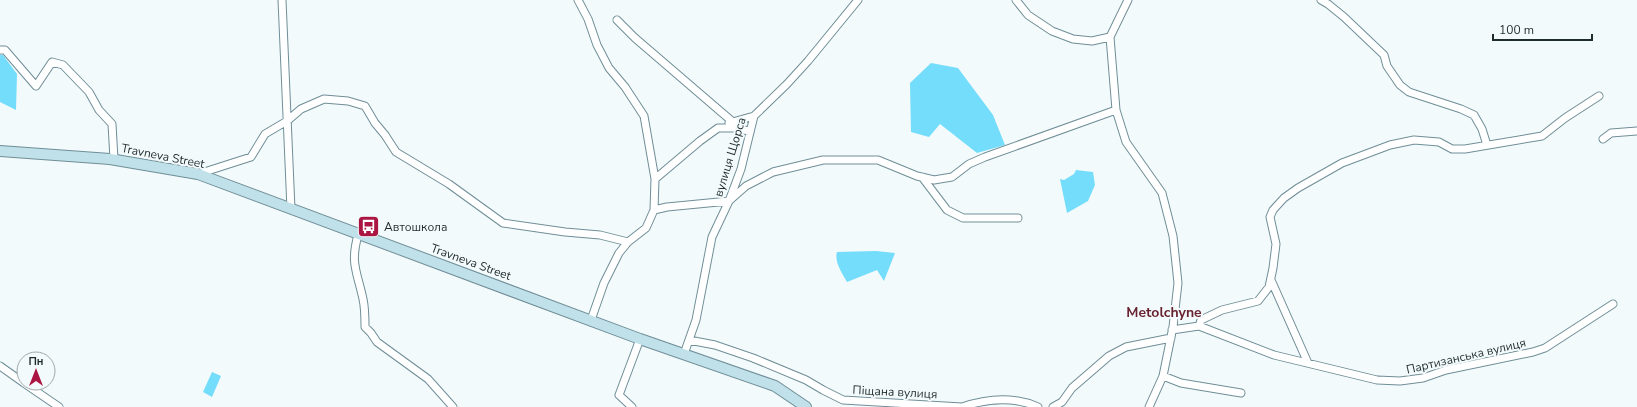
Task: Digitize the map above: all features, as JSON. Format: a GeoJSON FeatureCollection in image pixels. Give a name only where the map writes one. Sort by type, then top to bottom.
{"type":"FeatureCollection","features":[{"type":"Feature","properties":{"kind":"street"},"geometry":{"type":"LineString","coordinates":[[282,0],[291,209]]}},
{"type":"Feature","properties":{"kind":"street"},"geometry":{"type":"LineString","coordinates":[[578,0],[588,19],[597,45],[609,68],[625,87],[644,116],[655,179],[654,210],[646,228],[628,242],[619,253],[604,283],[591,320]]}},
{"type":"Feature","properties":{"kind":"street","name":"вулиця Щорса"},"geometry":{"type":"LineString","coordinates":[[684,354],[696,320],[712,237],[729,201],[741,169],[749,131],[754,116],[808,61],[858,0]]}},
{"type":"Feature","properties":{"kind":"street"},"geometry":{"type":"LineString","coordinates":[[1016,0],[1028,15],[1052,31],[1072,39],[1092,41],[1110,37]]}},
{"type":"Feature","properties":{"kind":"street"},"geometry":{"type":"LineString","coordinates":[[1128,0],[1110,37],[1116,110],[1126,142],[1162,193],[1174,236],[1178,283],[1173,326],[1163,376],[1149,407]]}},
{"type":"Feature","properties":{"kind":"street"},"geometry":{"type":"LineString","coordinates":[[1321,0],[1344,17],[1384,55],[1387,66],[1400,85],[1409,92],[1461,109],[1474,115],[1482,129],[1487,146]]}},
{"type":"Feature","properties":{"kind":"street"},"geometry":{"type":"LineString","coordinates":[[617,20],[635,38],[734,123]]}},
{"type":"Feature","properties":{"kind":"street"},"geometry":{"type":"LineString","coordinates":[[0,50],[5,50],[36,86],[52,62],[63,66],[89,92],[99,110],[112,124],[114,160]]}},
{"type":"Feature","properties":{"kind":"street"},"geometry":{"type":"LineString","coordinates":[[1172,330],[1198,326],[1201,320],[1222,310],[1258,301],[1269,287],[1276,244],[1270,217],[1273,210],[1284,198],[1298,188],[1342,163],[1390,145],[1414,140],[1439,142],[1452,149],[1487,146],[1542,136],[1565,118],[1599,96]]}},
{"type":"Feature","properties":{"kind":"street"},"geometry":{"type":"LineString","coordinates":[[198,174],[251,157],[266,134],[301,109],[324,99],[348,101],[365,106],[375,123],[396,152],[449,184],[503,222],[566,232],[600,235],[628,242]]}},
{"type":"Feature","properties":{"kind":"street"},"geometry":{"type":"LineString","coordinates":[[654,210],[667,207],[729,201],[746,186],[773,172],[824,160],[878,160],[922,177],[934,180],[952,177],[969,164],[984,157],[1116,110]]}},
{"type":"Feature","properties":{"kind":"street"},"geometry":{"type":"LineString","coordinates":[[655,179],[700,141],[718,128],[754,116]]}},
{"type":"Feature","properties":{"kind":"street"},"geometry":{"type":"LineString","coordinates":[[718,128],[734,128],[749,131]]}},
{"type":"Feature","properties":{"kind":"street"},"geometry":{"type":"LineString","coordinates":[[1603,139],[1611,133],[1637,131]]}},
{"type":"Feature","properties":{"kind":"street","name":"Travneva Street"},"geometry":{"type":"LineString","coordinates":[[0,151],[114,160],[198,174],[640,339],[775,386],[806,407]]}},
{"type":"Feature","properties":{"kind":"street"},"geometry":{"type":"LineString","coordinates":[[922,177],[947,210],[963,218],[1018,218]]}},
{"type":"Feature","properties":{"kind":"street"},"geometry":{"type":"LineString","coordinates":[[358,235],[354,250],[354,264],[364,300],[365,327],[377,342],[428,379],[453,406]]}},
{"type":"Feature","properties":{"kind":"street"},"geometry":{"type":"LineString","coordinates":[[1270,280],[1308,363]]}},
{"type":"Feature","properties":{"kind":"street","name":"Партизанська вулиця"},"geometry":{"type":"LineString","coordinates":[[1198,326],[1274,355],[1377,380],[1400,381],[1423,378],[1446,370],[1528,354],[1545,348],[1613,304]]}},
{"type":"Feature","properties":{"kind":"street"},"geometry":{"type":"LineString","coordinates":[[1053,407],[1062,402],[1072,388],[1109,356],[1126,347],[1171,338]]}},
{"type":"Feature","properties":{"kind":"street"},"geometry":{"type":"LineString","coordinates":[[632,407],[619,395],[640,339]]}},
{"type":"Feature","properties":{"kind":"street","name":"Піщана вулиця"},"geometry":{"type":"LineString","coordinates":[[689,340],[715,345],[748,356],[806,380],[843,400],[962,407],[978,402],[1009,399],[1038,407]]}},
{"type":"Feature","properties":{"kind":"street"},"geometry":{"type":"LineString","coordinates":[[0,366],[16,377]]}},
{"type":"Feature","properties":{"kind":"street"},"geometry":{"type":"LineString","coordinates":[[1163,376],[1181,383],[1241,393]]}},
{"type":"Feature","properties":{"kind":"street"},"geometry":{"type":"LineString","coordinates":[[36,391],[59,407]]}},
{"type":"Feature","properties":{"kind":"shaded area"},"geometry":{"type":"Polygon","coordinates":[[[0,55],[3,55],[17,74],[16,110],[0,102],[0,55]]]}},
{"type":"Feature","properties":{"kind":"shaded area"},"geometry":{"type":"Polygon","coordinates":[[[931,63],[958,68],[993,115],[1005,145],[977,153],[940,124],[929,137],[911,132],[910,83],[931,63]]]}},
{"type":"Feature","properties":{"kind":"shaded area"},"geometry":{"type":"Polygon","coordinates":[[[1076,170],[1093,172],[1095,185],[1088,201],[1067,213],[1060,179],[1064,180],[1074,174],[1076,170]]]}},
{"type":"Feature","properties":{"kind":"shaded area"},"geometry":{"type":"Polygon","coordinates":[[[876,251],[895,253],[884,281],[877,270],[847,282],[838,264],[836,256],[837,252],[876,251]]]}},
{"type":"Feature","properties":{"kind":"shaded area"},"geometry":{"type":"Polygon","coordinates":[[[212,372],[221,376],[212,397],[203,392],[212,372]]]}},
{"type":"Feature","properties":{"kind":"place","name":"Автошкола"},"geometry":{"type":"Point","coordinates":[369,227]}},
{"type":"Feature","properties":{"kind":"district","name":"Metolchyne"},"geometry":{"type":"Point","coordinates":[1164,312]}}]}
